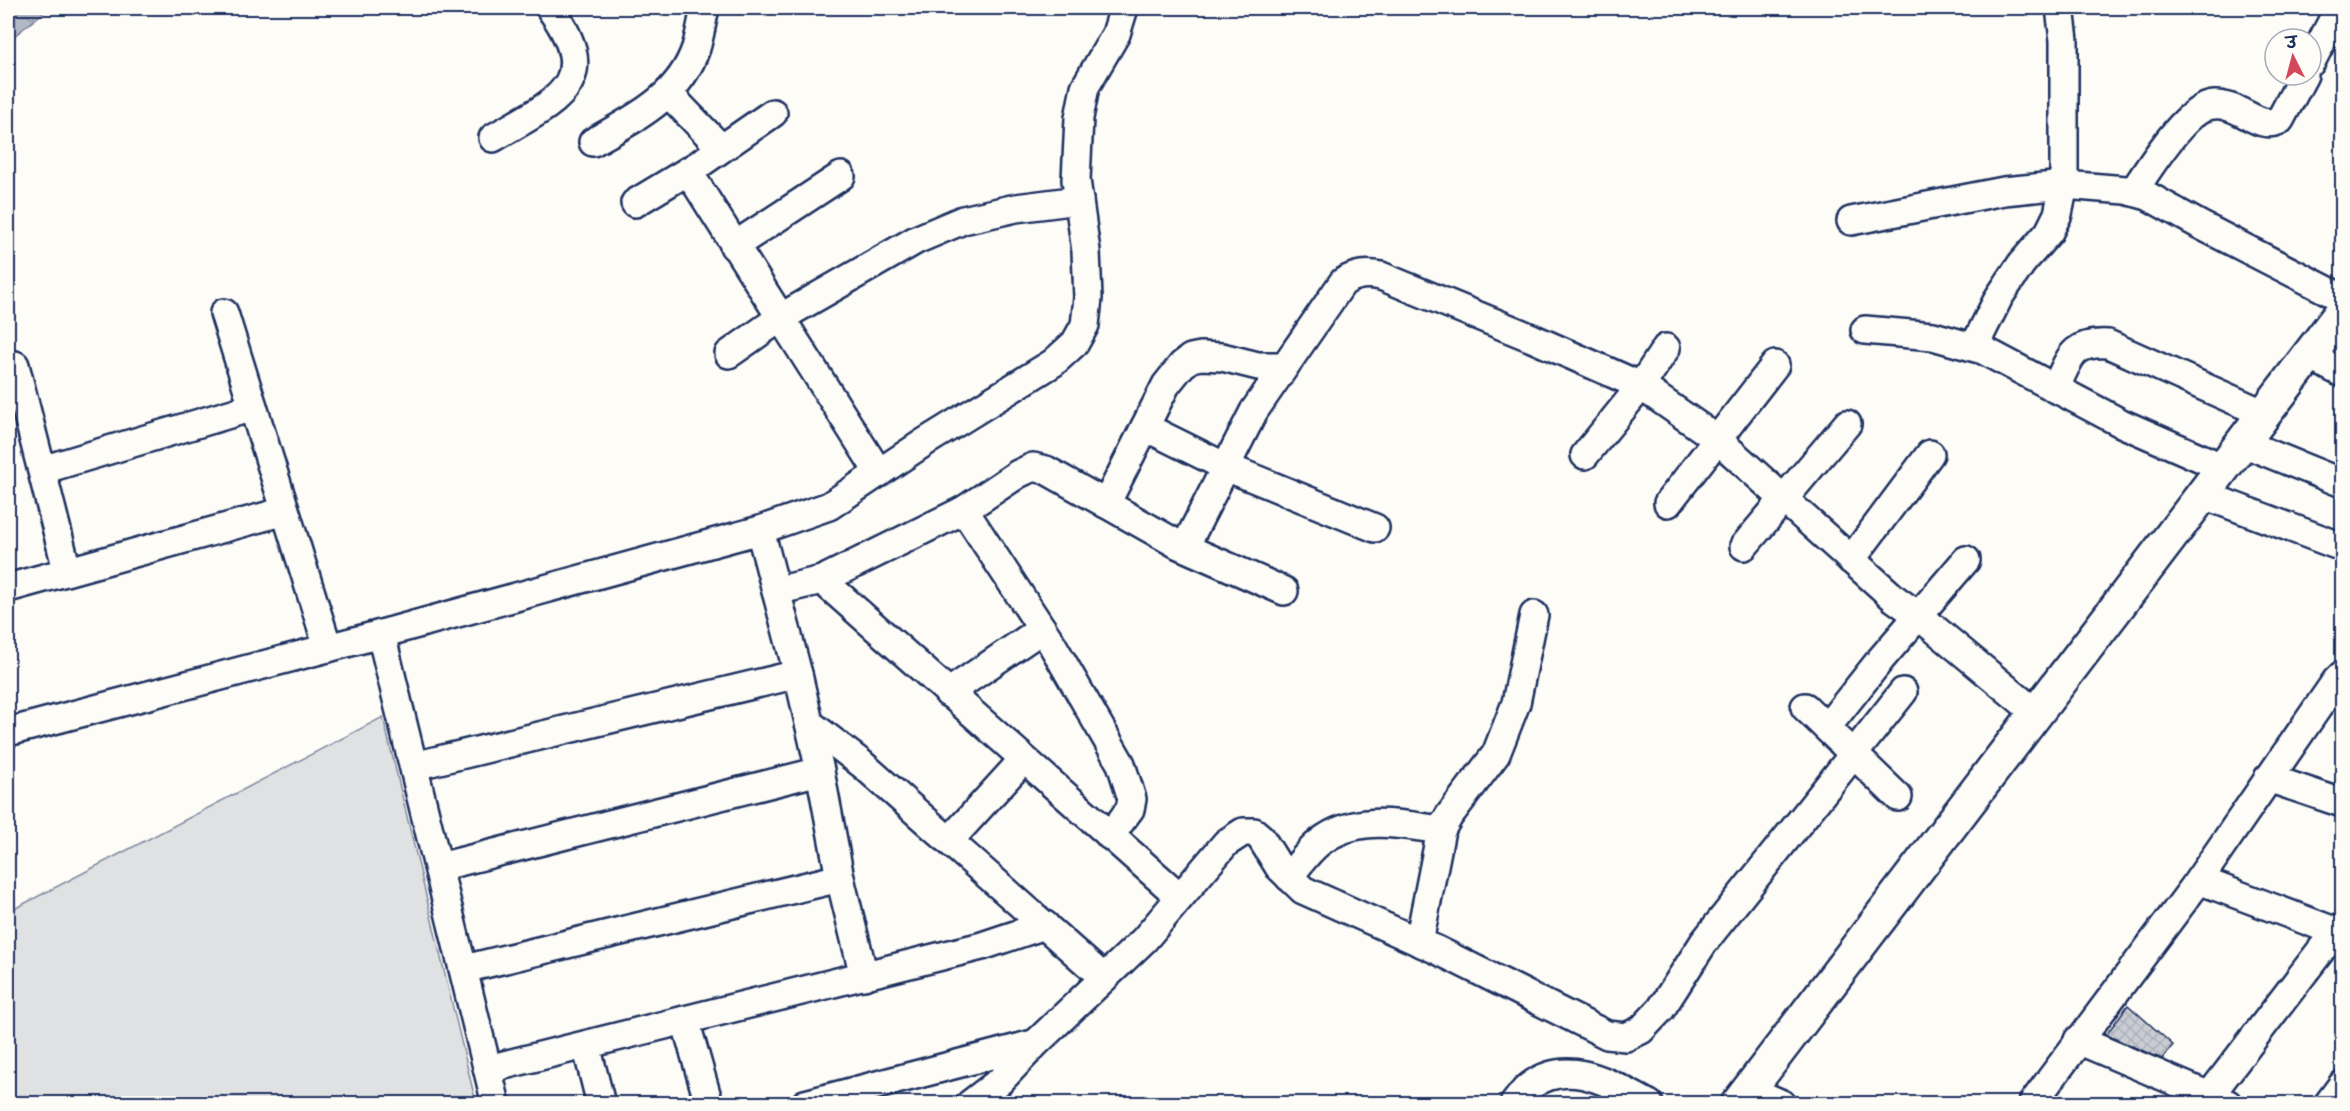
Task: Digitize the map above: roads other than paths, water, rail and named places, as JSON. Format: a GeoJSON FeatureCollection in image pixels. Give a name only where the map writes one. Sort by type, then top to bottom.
{"type":"FeatureCollection","features":[{"type":"Feature","properties":{"kind":"main road"},"geometry":{"type":"LineString","coordinates":[[1744,1097],[2343,312]]}},
{"type":"Feature","properties":{"kind":"street"},"geometry":{"type":"LineString","coordinates":[[493,138],[547,105],[568,87],[572,79],[574,58],[566,35],[550,8]]}},
{"type":"Feature","properties":{"kind":"street"},"geometry":{"type":"LineString","coordinates":[[593,142],[650,109],[669,94],[695,50],[705,8]]}},
{"type":"Feature","properties":{"kind":"street"},"geometry":{"type":"LineString","coordinates":[[8,727],[381,634],[760,530],[829,506],[1053,363],[1075,343],[1085,325],[1088,298],[1086,251],[1076,180],[1078,118],[1085,87],[1116,34],[1124,8]]}},
{"type":"Feature","properties":{"kind":"street"},"geometry":{"type":"LineString","coordinates":[[1974,347],[1999,297],[2022,263],[2049,232],[2058,214],[2064,185],[2064,40],[2060,8]]}},
{"type":"Feature","properties":{"kind":"street"},"geometry":{"type":"LineString","coordinates":[[2323,39],[2339,8]]}},
{"type":"Feature","properties":{"kind":"street"},"geometry":{"type":"LineString","coordinates":[[2133,192],[2187,120],[2201,109],[2214,104],[2229,106],[2263,123],[2273,123],[2280,120],[2298,87]]}},
{"type":"Feature","properties":{"kind":"street"},"geometry":{"type":"LineString","coordinates":[[669,94],[721,148]]}},
{"type":"Feature","properties":{"kind":"street"},"geometry":{"type":"LineString","coordinates":[[635,203],[688,171],[773,113]]}},
{"type":"Feature","properties":{"kind":"street"},"geometry":{"type":"LineString","coordinates":[[688,171],[879,473]]}},
{"type":"Feature","properties":{"kind":"street"},"geometry":{"type":"LineString","coordinates":[[734,246],[841,176]]}},
{"type":"Feature","properties":{"kind":"street"},"geometry":{"type":"LineString","coordinates":[[1851,221],[1982,194],[2064,185],[2133,192],[2148,196],[2343,298]]}},
{"type":"Feature","properties":{"kind":"street"},"geometry":{"type":"LineString","coordinates":[[729,354],[780,318],[916,240],[963,220],[1016,208],[1079,200]]}},
{"type":"Feature","properties":{"kind":"street"},"geometry":{"type":"LineString","coordinates":[[1185,547],[1254,411],[1343,282],[1366,273],[1381,276],[1532,338],[1641,386],[1718,439],[1895,599],[1919,616],[2037,714]]}},
{"type":"Feature","properties":{"kind":"street"},"geometry":{"type":"LineString","coordinates":[[224,313],[328,648]]}},
{"type":"Feature","properties":{"kind":"street"},"geometry":{"type":"LineString","coordinates":[[1865,330],[1933,336],[1974,347],[2121,423],[2343,483]]}},
{"type":"Feature","properties":{"kind":"street"},"geometry":{"type":"LineString","coordinates":[[2055,388],[2074,352],[2080,347],[2092,343],[2108,344],[2265,414]]}},
{"type":"Feature","properties":{"kind":"street"},"geometry":{"type":"LineString","coordinates":[[1585,454],[1641,386],[1666,348]]}},
{"type":"Feature","properties":{"kind":"street"},"geometry":{"type":"LineString","coordinates":[[2310,356],[2343,373]]}},
{"type":"Feature","properties":{"kind":"street"},"geometry":{"type":"LineString","coordinates":[[1106,504],[1166,385],[1182,365],[1191,358],[1222,357],[1258,366],[1286,366]]}},
{"type":"Feature","properties":{"kind":"street"},"geometry":{"type":"LineString","coordinates":[[15,365],[67,570]]}},
{"type":"Feature","properties":{"kind":"street"},"geometry":{"type":"LineString","coordinates":[[1668,503],[1775,365]]}},
{"type":"Feature","properties":{"kind":"street"},"geometry":{"type":"LineString","coordinates":[[42,470],[253,407]]}},
{"type":"Feature","properties":{"kind":"street"},"geometry":{"type":"LineString","coordinates":[[1744,546],[1847,424]]}},
{"type":"Feature","properties":{"kind":"street"},"geometry":{"type":"LineString","coordinates":[[1144,427],[1226,467],[1375,528]]}},
{"type":"Feature","properties":{"kind":"street"},"geometry":{"type":"LineString","coordinates":[[1851,560],[1930,454]]}},
{"type":"Feature","properties":{"kind":"street"},"geometry":{"type":"LineString","coordinates":[[776,591],[822,580],[964,510],[1018,474],[1033,467],[1046,470],[1185,547],[1284,591]]}},
{"type":"Feature","properties":{"kind":"street"},"geometry":{"type":"LineString","coordinates":[[2204,495],[2343,547]]}},
{"type":"Feature","properties":{"kind":"street"},"geometry":{"type":"LineString","coordinates":[[964,510],[1042,629],[1127,777],[1132,799],[1130,808],[1110,836]]}},
{"type":"Feature","properties":{"kind":"street"},"geometry":{"type":"LineString","coordinates":[[8,588],[285,511]]}},
{"type":"Feature","properties":{"kind":"street"},"geometry":{"type":"LineString","coordinates":[[760,530],[798,674],[820,771],[840,878],[864,976]]}},
{"type":"Feature","properties":{"kind":"street"},"geometry":{"type":"LineString","coordinates":[[1827,727],[1881,659],[1966,560]]}},
{"type":"Feature","properties":{"kind":"street"},"geometry":{"type":"LineString","coordinates":[[822,580],[1180,897]]}},
{"type":"Feature","properties":{"kind":"street"},"geometry":{"type":"LineString","coordinates":[[1419,942],[1441,830],[1449,816],[1497,754],[1516,703],[1534,615]]}},
{"type":"Feature","properties":{"kind":"street"},"geometry":{"type":"LineString","coordinates":[[948,693],[1042,629]]}},
{"type":"Feature","properties":{"kind":"street"},"geometry":{"type":"LineString","coordinates":[[381,634],[496,1104]]}},
{"type":"Feature","properties":{"kind":"street"},"geometry":{"type":"LineString","coordinates":[[414,766],[798,674]]}},
{"type":"Feature","properties":{"kind":"street"},"geometry":{"type":"LineString","coordinates":[[2032,1104],[2199,880],[2336,681],[2343,675]]}},
{"type":"Feature","properties":{"kind":"street"},"geometry":{"type":"LineString","coordinates":[[970,1104],[1000,1081],[1035,1044],[1144,940],[1226,843],[1243,832],[1254,832],[1261,838],[1279,867],[1303,890],[1419,942],[1608,1035],[1626,1037],[1641,1030],[1661,1009],[1704,942],[1903,692]]}},
{"type":"Feature","properties":{"kind":"street"},"geometry":{"type":"LineString","coordinates":[[1805,707],[1898,797]]}},
{"type":"Feature","properties":{"kind":"street"},"geometry":{"type":"LineString","coordinates":[[809,723],[862,764],[1104,978]]}},
{"type":"Feature","properties":{"kind":"street"},"geometry":{"type":"LineString","coordinates":[[950,841],[1023,760]]}},
{"type":"Feature","properties":{"kind":"street"},"geometry":{"type":"LineString","coordinates":[[439,867],[820,771]]}},
{"type":"Feature","properties":{"kind":"street"},"geometry":{"type":"LineString","coordinates":[[2268,778],[2343,803]]}},
{"type":"Feature","properties":{"kind":"street"},"geometry":{"type":"LineString","coordinates":[[1289,877],[1318,843],[1338,830],[1362,823],[1410,825],[1441,830]]}},
{"type":"Feature","properties":{"kind":"street"},"geometry":{"type":"LineString","coordinates":[[464,969],[840,878]]}},
{"type":"Feature","properties":{"kind":"street"},"geometry":{"type":"LineString","coordinates":[[2078,1040],[2219,1099],[2339,933],[2199,880]]}},
{"type":"Feature","properties":{"kind":"street"},"geometry":{"type":"LineString","coordinates":[[488,1069],[982,946],[1045,925]]}},
{"type":"Feature","properties":{"kind":"street"},"geometry":{"type":"LineString","coordinates":[[685,1020],[709,1104]]}},
{"type":"Feature","properties":{"kind":"street"},"geometry":{"type":"LineString","coordinates":[[805,1104],[1035,1044]]}},
{"type":"Feature","properties":{"kind":"street"},"geometry":{"type":"LineString","coordinates":[[586,1045],[601,1104]]}},
{"type":"Feature","properties":{"kind":"street"},"geometry":{"type":"LineString","coordinates":[[1514,1104],[1529,1086],[1551,1074],[1575,1072],[1599,1078],[1649,1104]]}},
{"type":"Feature","properties":{"kind":"street"},"geometry":{"type":"LineString","coordinates":[[2328,1104],[2343,1085]]}},
{"type":"Feature","properties":{"kind":"street"},"geometry":{"type":"LineString","coordinates":[[1744,1097],[1782,1104]]}},
{"type":"Feature","properties":{"kind":"water"},"geometry":{"type":"Polygon","coordinates":[[[8,8],[49,8],[8,41],[8,8]]]}}]}
